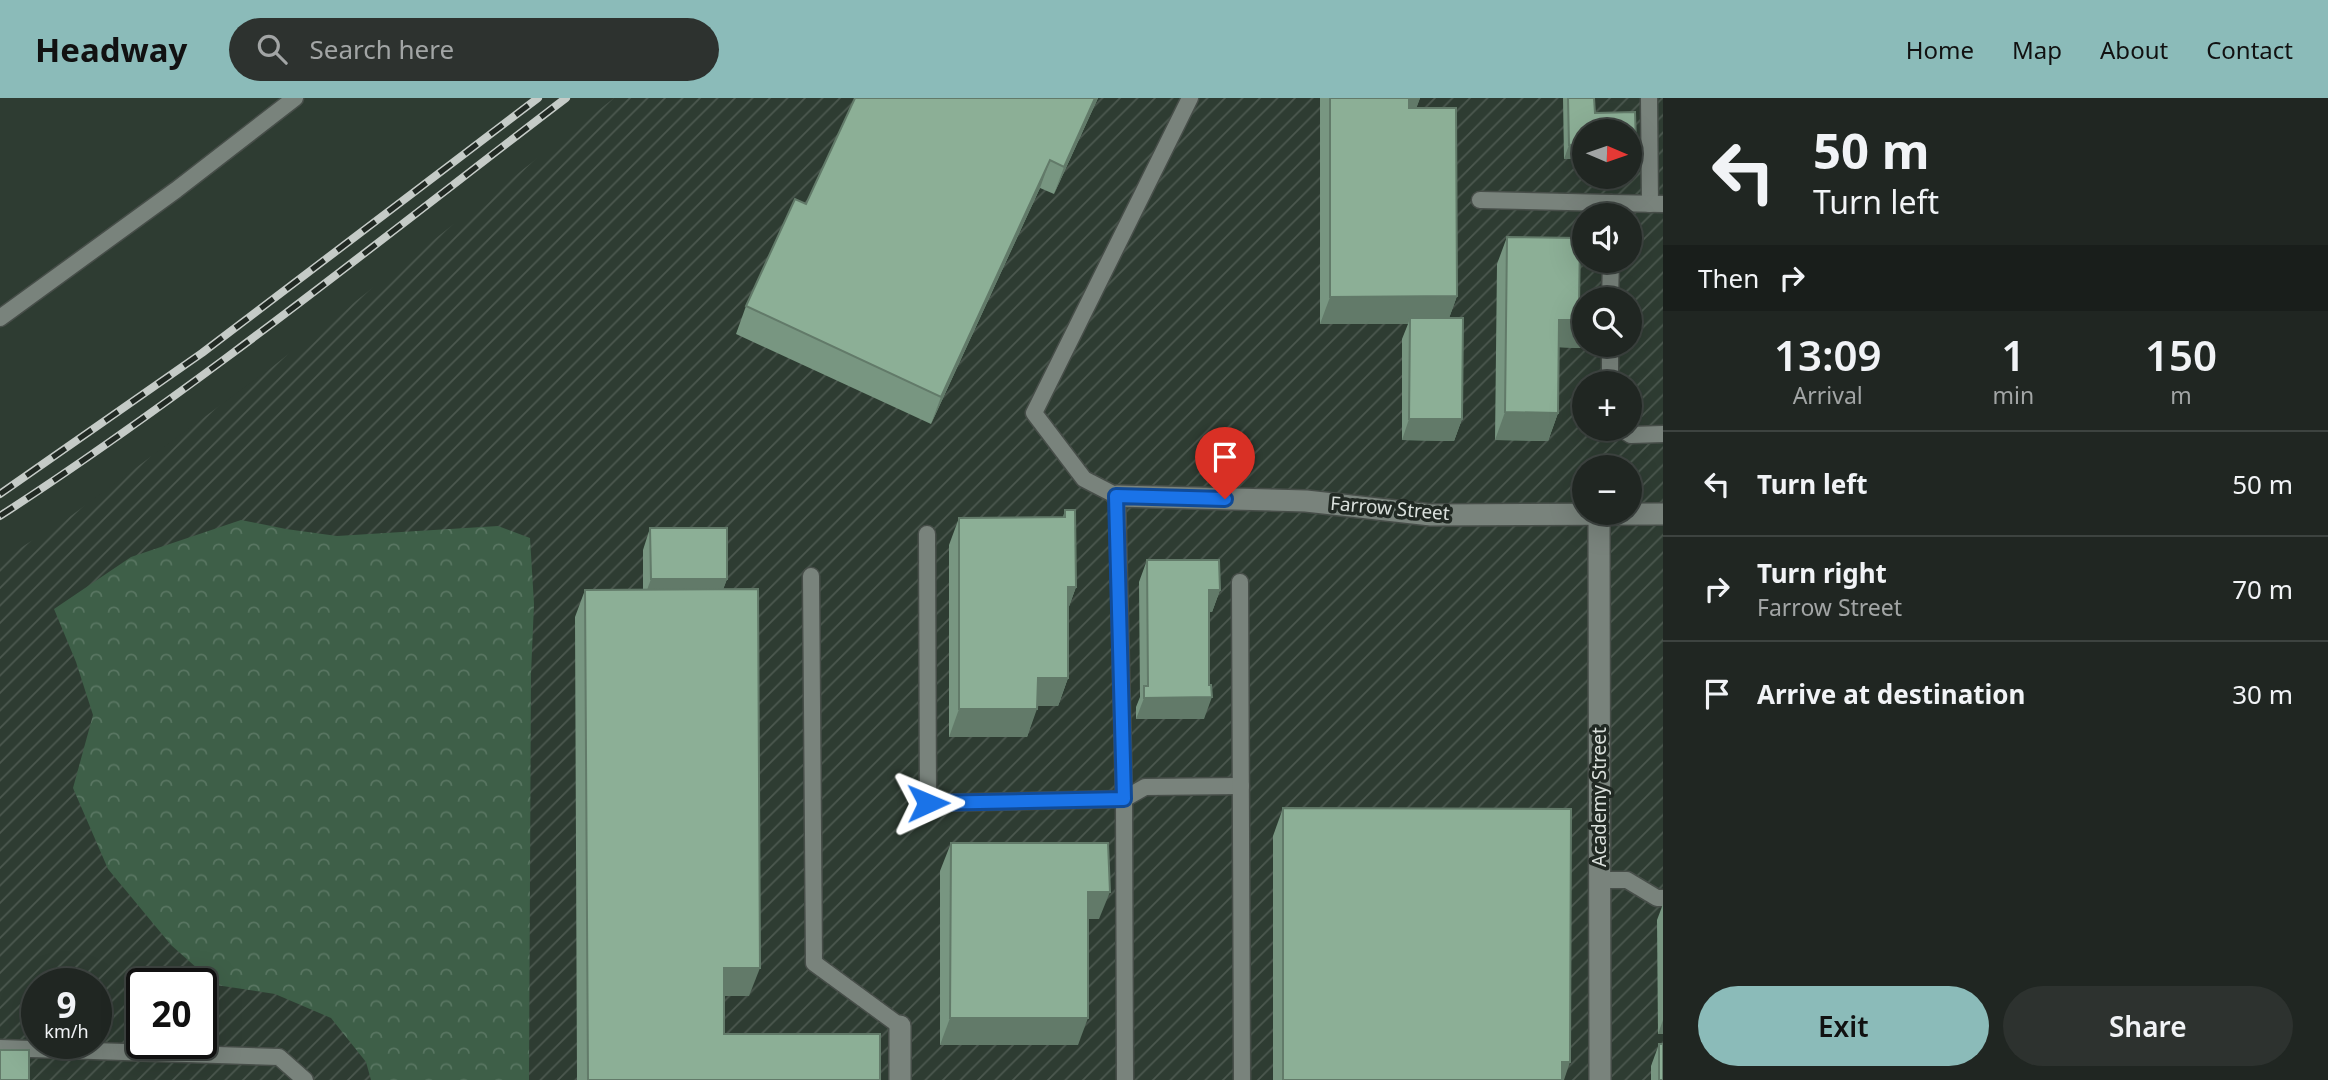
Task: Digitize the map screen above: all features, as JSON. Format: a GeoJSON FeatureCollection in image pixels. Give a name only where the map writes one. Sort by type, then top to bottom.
{"type":"FeatureCollection","features":[{"type":"Feature","properties":{"kind":"street","name":"Farrow Street"},"geometry":{"type":"LineString","coordinates":[[1116,496],[1306,501],[1431,514],[1572,514]]}},
{"type":"Feature","properties":{"kind":"street","name":"Farrow Street"},"geometry":{"type":"LineString","coordinates":[[1642,514],[1663,514]]}},
{"type":"Feature","properties":{"kind":"street","name":"Academy Street"},"geometry":{"type":"LineString","coordinates":[[1599,525],[1600,1080]]}},
{"type":"Feature","properties":{"kind":"street"},"geometry":{"type":"LineString","coordinates":[[900,1026],[900,1080]]}},
{"type":"Feature","properties":{"kind":"lane"},"geometry":{"type":"LineString","coordinates":[[0,318],[176,190],[295,98]]}},
{"type":"Feature","properties":{"kind":"lane"},"geometry":{"type":"LineString","coordinates":[[1125,1080],[1124,799],[1116,496],[1084,479],[1034,413],[1189,98]]}},
{"type":"Feature","properties":{"kind":"lane"},"geometry":{"type":"LineString","coordinates":[[1650,98],[1657,204]]}},
{"type":"Feature","properties":{"kind":"lane"},"geometry":{"type":"LineString","coordinates":[[1480,200],[1572,206]]}},
{"type":"Feature","properties":{"kind":"lane"},"geometry":{"type":"LineString","coordinates":[[1642,435],[1663,434]]}},
{"type":"Feature","properties":{"kind":"lane"},"geometry":{"type":"LineString","coordinates":[[927,534],[928,803],[1124,799],[1145,788],[1241,786]]}},
{"type":"Feature","properties":{"kind":"lane"},"geometry":{"type":"LineString","coordinates":[[811,576],[814,962],[900,1026]]}},
{"type":"Feature","properties":{"kind":"lane"},"geometry":{"type":"LineString","coordinates":[[1240,582],[1242,1080]]}},
{"type":"Feature","properties":{"kind":"lane"},"geometry":{"type":"LineString","coordinates":[[1600,880],[1627,880],[1657,898],[1663,898]]}},
{"type":"Feature","properties":{"kind":"lane"},"geometry":{"type":"LineString","coordinates":[[0,1048],[279,1058],[305,1080]]}},
{"type":"Feature","properties":{"kind":"shaded area"},"geometry":{"type":"Polygon","coordinates":[[[0,98],[621,98],[494,203],[0,569],[0,98]]]}},
{"type":"Feature","properties":{"kind":"shaded area"},"geometry":{"type":"Polygon","coordinates":[[[614,98],[1663,98],[1663,1080],[0,1080],[0,561],[72,515],[272,367],[614,98]]]}},
{"type":"Feature","properties":{"kind":"green space"},"geometry":{"type":"Polygon","coordinates":[[[241,520],[337,536],[498,526],[530,538],[534,604],[531,674],[529,1080],[371,1080],[366,1062],[331,1018],[275,994],[217,985],[217,968],[197,968],[171,945],[108,869],[73,788],[93,715],[76,662],[54,609],[131,557],[241,520]]]}},
{"type":"Feature","properties":{"kind":"building"},"geometry":{"type":"Polygon","coordinates":[[[855,98],[1095,98],[1064,167],[1050,160],[941,397],[746,306],[795,199],[806,204],[855,98]]]}},
{"type":"Feature","properties":{"kind":"building"},"geometry":{"type":"Polygon","coordinates":[[[1330,98],[1409,98],[1409,108],[1456,108],[1457,296],[1330,297],[1330,98]]]}},
{"type":"Feature","properties":{"kind":"building"},"geometry":{"type":"Polygon","coordinates":[[[1568,98],[1594,98],[1595,113],[1635,112],[1635,119],[1572,119],[1572,145],[1569,145],[1568,98]]]}},
{"type":"Feature","properties":{"kind":"building"},"geometry":{"type":"Polygon","coordinates":[[[1507,237],[1572,238],[1572,273],[1580,273],[1579,287],[1572,287],[1572,320],[1559,320],[1558,413],[1505,412],[1507,237]]]}},
{"type":"Feature","properties":{"kind":"building"},"geometry":{"type":"Polygon","coordinates":[[[1410,318],[1463,318],[1462,419],[1409,419],[1410,318]]]}},
{"type":"Feature","properties":{"kind":"building"},"geometry":{"type":"Polygon","coordinates":[[[1065,510],[1075,510],[1076,587],[1068,587],[1068,678],[1038,678],[1037,709],[959,709],[959,518],[1065,517],[1065,510]]]}},
{"type":"Feature","properties":{"kind":"building"},"geometry":{"type":"Polygon","coordinates":[[[650,528],[727,528],[727,579],[651,579],[650,528]]]}},
{"type":"Feature","properties":{"kind":"building"},"geometry":{"type":"Polygon","coordinates":[[[1147,560],[1219,560],[1220,590],[1209,590],[1209,685],[1212,697],[1144,698],[1144,686],[1148,686],[1147,560]]]}},
{"type":"Feature","properties":{"kind":"building"},"geometry":{"type":"Polygon","coordinates":[[[758,589],[760,968],[724,968],[724,1034],[880,1034],[880,1080],[588,1080],[585,590],[758,589]]]}},
{"type":"Feature","properties":{"kind":"building"},"geometry":{"type":"Polygon","coordinates":[[[1283,808],[1571,809],[1570,1062],[1562,1062],[1562,1080],[1283,1080],[1283,808]]]}},
{"type":"Feature","properties":{"kind":"building"},"geometry":{"type":"Polygon","coordinates":[[[951,843],[1108,843],[1110,892],[1088,892],[1088,1018],[950,1018],[951,843]]]}},
{"type":"Feature","properties":{"kind":"building"},"geometry":{"type":"Polygon","coordinates":[[[1659,1044],[1663,1044],[1663,1080],[1659,1080],[1659,1044]]]}},
{"type":"Feature","properties":{"kind":"building"},"geometry":{"type":"Polygon","coordinates":[[[0,1050],[21,1050],[21,1059],[29,1059],[29,1080],[0,1080],[0,1050]]]}},
{"type":"Feature","properties":{"kind":"railway"},"geometry":{"type":"LineString","coordinates":[[0,494],[202,353],[538,98]]}},
{"type":"Feature","properties":{"kind":"railway"},"geometry":{"type":"LineString","coordinates":[[0,516],[217,365],[566,98]]}},
{"type":"Feature","properties":{"kind":"route"},"geometry":{"type":"LineString","coordinates":[[928,803],[1124,799],[1116,496],[1225,499]]}}]}
